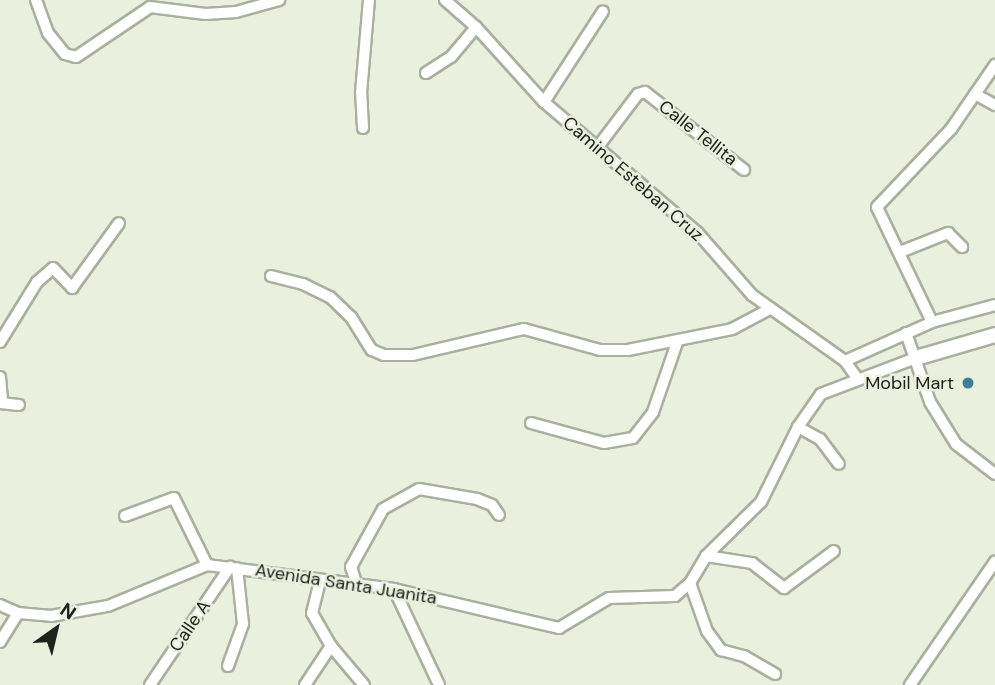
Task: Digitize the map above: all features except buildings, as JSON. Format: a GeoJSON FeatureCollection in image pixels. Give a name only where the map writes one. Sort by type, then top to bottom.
{"type":"FeatureCollection","features":[{"type":"Feature","properties":{"kind":"street"},"geometry":{"type":"LineString","coordinates":[[36,0],[48,33],[65,54],[76,57],[150,7],[206,14],[236,12],[279,0]]}},
{"type":"Feature","properties":{"kind":"street"},"geometry":{"type":"LineString","coordinates":[[363,128],[361,93],[369,0]]}},
{"type":"Feature","properties":{"kind":"street","name":"Camino Esteban Cruz"},"geometry":{"type":"LineString","coordinates":[[445,0],[476,27],[544,103],[698,232],[752,295],[845,361],[857,378]]}},
{"type":"Feature","properties":{"kind":"street"},"geometry":{"type":"LineString","coordinates":[[544,103],[603,11]]}},
{"type":"Feature","properties":{"kind":"street"},"geometry":{"type":"LineString","coordinates":[[426,73],[451,57],[476,27]]}},
{"type":"Feature","properties":{"kind":"street"},"geometry":{"type":"LineString","coordinates":[[932,322],[877,207],[918,164],[995,65]]}},
{"type":"Feature","properties":{"kind":"street","name":"Calle Tellita"},"geometry":{"type":"LineString","coordinates":[[597,148],[638,94],[645,92],[744,170]]}},
{"type":"Feature","properties":{"kind":"street"},"geometry":{"type":"LineString","coordinates":[[975,94],[995,105]]}},
{"type":"Feature","properties":{"kind":"street"},"geometry":{"type":"LineString","coordinates":[[0,342],[37,282],[53,268],[72,288],[119,223]]}},
{"type":"Feature","properties":{"kind":"street"},"geometry":{"type":"LineString","coordinates":[[900,252],[948,233],[962,247]]}},
{"type":"Feature","properties":{"kind":"street"},"geometry":{"type":"LineString","coordinates":[[271,276],[303,284],[330,297],[351,317],[372,350],[384,355],[414,355],[524,329],[600,350],[678,340],[732,329],[769,309]]}},
{"type":"Feature","properties":{"kind":"street"},"geometry":{"type":"LineString","coordinates":[[845,361],[932,322],[995,305]]}},
{"type":"Feature","properties":{"kind":"street"},"geometry":{"type":"LineString","coordinates":[[906,332],[930,402],[957,443],[995,474]]}},
{"type":"Feature","properties":{"kind":"street"},"geometry":{"type":"LineString","coordinates":[[775,674],[744,656],[721,650],[707,631],[690,583],[706,556],[761,502],[798,427],[821,394],[857,378],[995,335]]}},
{"type":"Feature","properties":{"kind":"street"},"geometry":{"type":"LineString","coordinates":[[531,423],[604,443],[633,438],[653,412],[678,340]]}},
{"type":"Feature","properties":{"kind":"street"},"geometry":{"type":"LineString","coordinates":[[0,377],[1,402],[19,405]]}},
{"type":"Feature","properties":{"kind":"street"},"geometry":{"type":"LineString","coordinates":[[798,427],[820,439],[839,464]]}},
{"type":"Feature","properties":{"kind":"street"},"geometry":{"type":"LineString","coordinates":[[356,583],[351,567],[383,509],[419,489],[477,499],[492,505],[499,515]]}},
{"type":"Feature","properties":{"kind":"street"},"geometry":{"type":"LineString","coordinates":[[125,516],[174,498],[207,565]]}},
{"type":"Feature","properties":{"kind":"street"},"geometry":{"type":"LineString","coordinates":[[706,556],[752,563],[784,588],[834,551]]}},
{"type":"Feature","properties":{"kind":"street"},"geometry":{"type":"LineString","coordinates":[[910,685],[995,562]]}},
{"type":"Feature","properties":{"kind":"street","name":"Avenida Santa Juanita"},"geometry":{"type":"LineString","coordinates":[[0,605],[18,613],[51,616],[108,606],[207,565],[394,589],[559,628],[609,598],[658,600],[675,596],[690,583]]}},
{"type":"Feature","properties":{"kind":"street"},"geometry":{"type":"LineString","coordinates":[[228,666],[243,624],[234,567]]}},
{"type":"Feature","properties":{"kind":"street","name":"Calle A"},"geometry":{"type":"LineString","coordinates":[[150,685],[234,567]]}},
{"type":"Feature","properties":{"kind":"street"},"geometry":{"type":"LineString","coordinates":[[320,581],[312,612],[331,646],[364,685]]}},
{"type":"Feature","properties":{"kind":"street"},"geometry":{"type":"LineString","coordinates":[[394,589],[439,685]]}},
{"type":"Feature","properties":{"kind":"street"},"geometry":{"type":"LineString","coordinates":[[0,642],[18,613]]}},
{"type":"Feature","properties":{"kind":"street"},"geometry":{"type":"LineString","coordinates":[[305,685],[331,646]]}},
{"type":"Feature","properties":{"kind":"place","name":"Mobil Mart"},"geometry":{"type":"Point","coordinates":[968,383]}}]}
